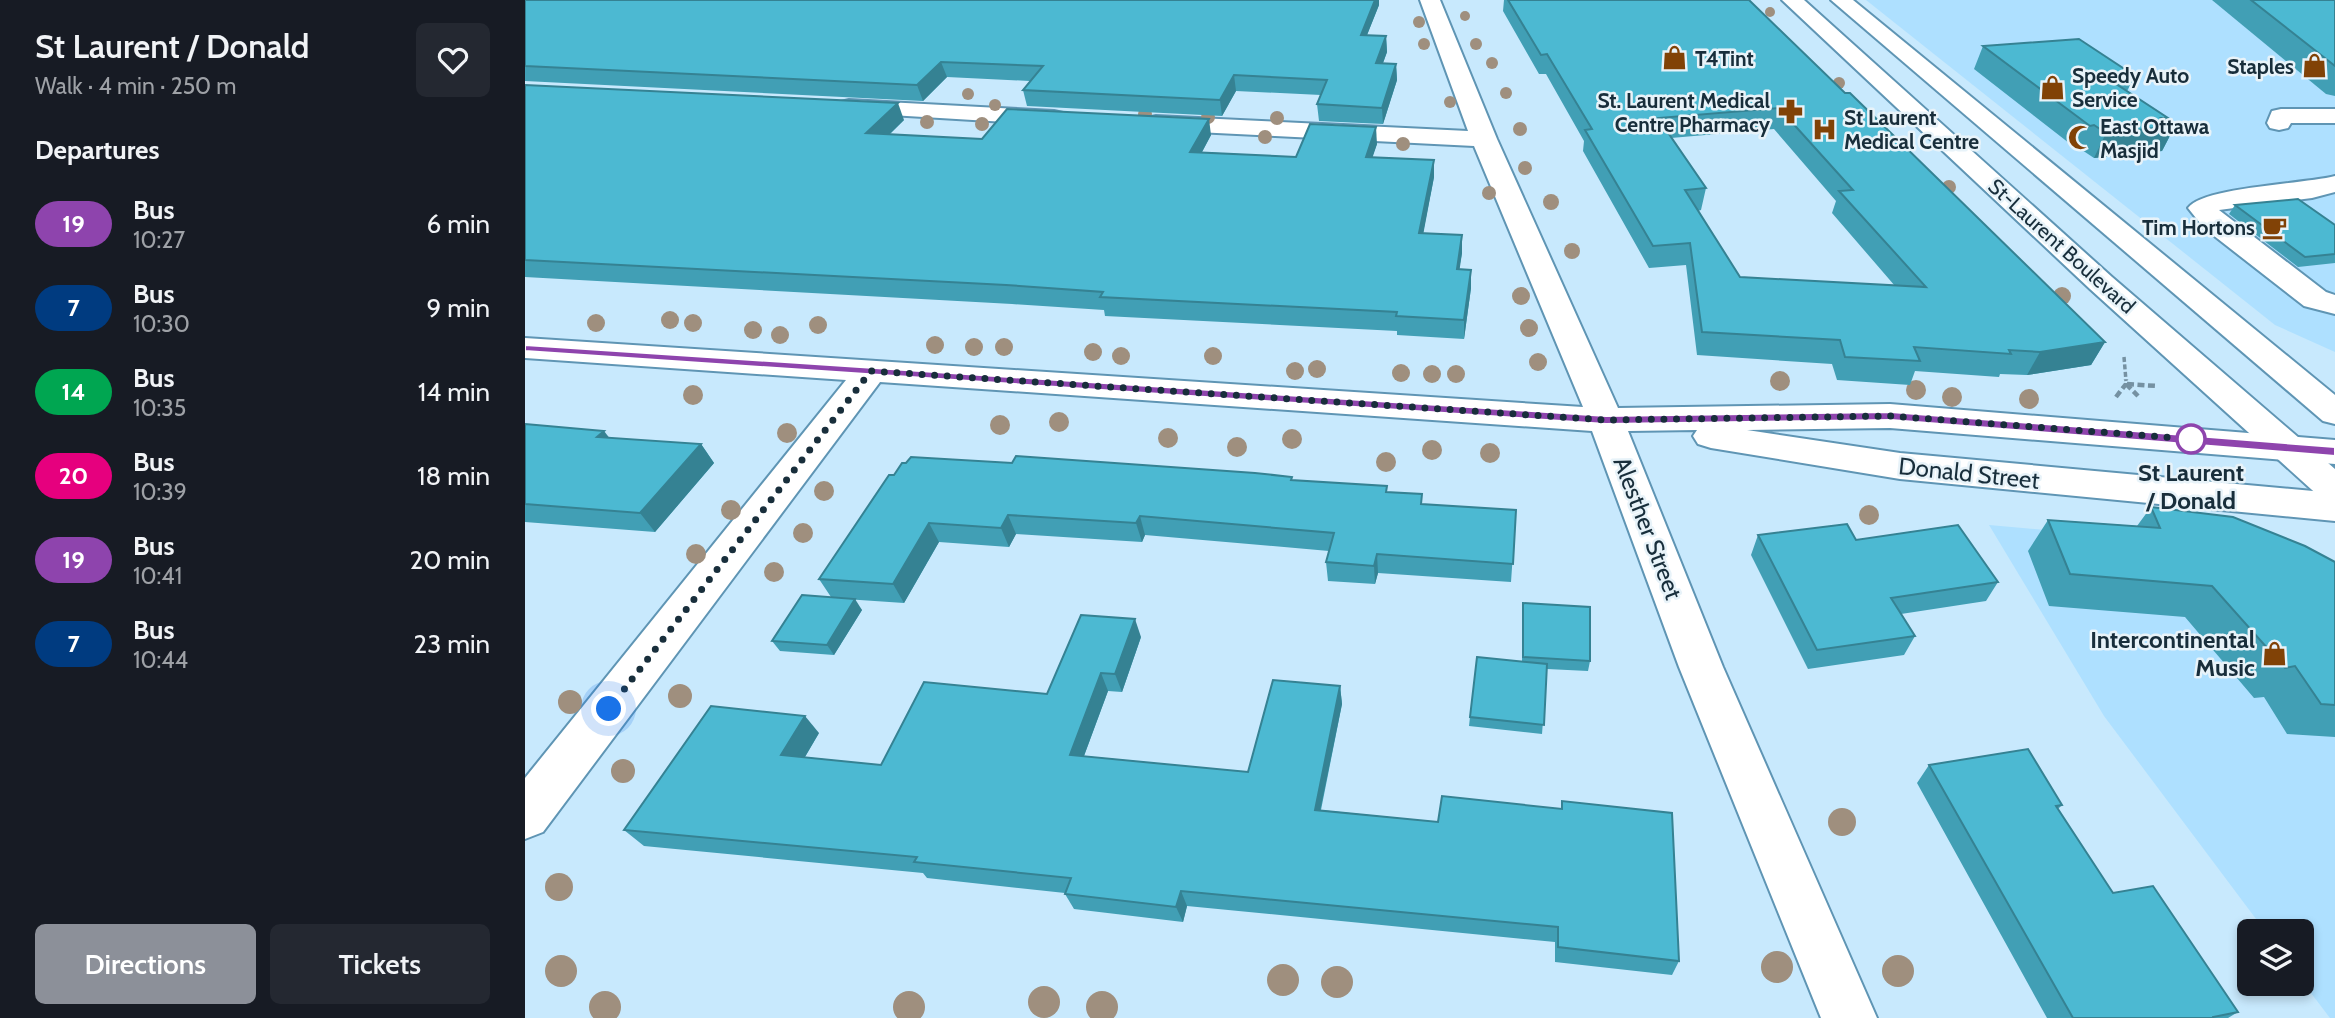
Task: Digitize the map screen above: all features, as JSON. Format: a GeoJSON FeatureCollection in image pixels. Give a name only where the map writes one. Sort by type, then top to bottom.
{"type":"FeatureCollection","features":[{"type":"Feature","properties":{"kind":"street","name":"Alesther Street"},"geometry":{"type":"LineString","coordinates":[[1430,0],[1484,139],[1606,420],[1701,667],[1849,1018]]}},
{"type":"Feature","properties":{"kind":"street","name":"St-Laurent Boulevard"},"geometry":{"type":"LineString","coordinates":[[1791,0],[2101,283],[2335,490]]}},
{"type":"Feature","properties":{"kind":"street","name":"St-Laurent Boulevard"},"geometry":{"type":"LineString","coordinates":[[1841,0],[2335,414]]}},
{"type":"Feature","properties":{"kind":"street"},"geometry":{"type":"LineString","coordinates":[[828,106],[1076,119]]}},
{"type":"Feature","properties":{"kind":"street"},"geometry":{"type":"LineString","coordinates":[[2279,123],[2281,116],[2335,116]]}},
{"type":"Feature","properties":{"kind":"street"},"geometry":{"type":"LineString","coordinates":[[1131,121],[1484,139]]}},
{"type":"Feature","properties":{"kind":"street"},"geometry":{"type":"LineString","coordinates":[[2335,184],[2312,190],[2216,201],[2202,208],[2214,222],[2315,299],[2335,304]]}},
{"type":"Feature","properties":{"kind":"street","name":"Donald Street"},"geometry":{"type":"LineString","coordinates":[[525,348],[1606,420],[1891,416],[2335,452]]}},
{"type":"Feature","properties":{"kind":"street"},"geometry":{"type":"LineString","coordinates":[[525,816],[871,371]]}},
{"type":"Feature","properties":{"kind":"street","name":"Donald Street"},"geometry":{"type":"LineString","coordinates":[[1606,420],[1900,466],[2335,507]]}},
{"type":"Feature","properties":{"kind":"path"},"geometry":{"type":"LineString","coordinates":[[2101,283],[2116,317],[2127,373],[2126,384],[2113,400]]}},
{"type":"Feature","properties":{"kind":"shaded area"},"geometry":{"type":"Polygon","coordinates":[[[1866,0],[2335,0],[2335,352],[2275,325],[1866,0]]]}},
{"type":"Feature","properties":{"kind":"shaded area"},"geometry":{"type":"Polygon","coordinates":[[[1989,525],[2168,541],[2335,597],[2335,1018],[2330,1018],[2313,996],[2314,919],[2256,919],[2104,716],[1989,525]]]}},
{"type":"Feature","properties":{"kind":"building"},"geometry":{"type":"Polygon","coordinates":[[[525,0],[1375,0],[1361,35],[1386,36],[1376,63],[1396,64],[1382,108],[1317,104],[1327,80],[1234,75],[1220,100],[1023,90],[1043,66],[941,62],[917,85],[525,66],[525,0]]]}},
{"type":"Feature","properties":{"kind":"building"},"geometry":{"type":"Polygon","coordinates":[[[1508,0],[1749,0],[1845,93],[1850,93],[2105,342],[2040,352],[2009,350],[2011,354],[1914,347],[1920,361],[1845,357],[1840,340],[1702,332],[1690,243],[1653,246],[1585,130],[1592,129],[1547,54],[1541,55],[1508,0]],[[1779,108],[1658,118],[1706,188],[1685,190],[1740,277],[1926,287],[1839,191],[1853,190],[1779,108]]]}},
{"type":"Feature","properties":{"kind":"building"},"geometry":{"type":"Polygon","coordinates":[[[2251,0],[2335,0],[2335,66],[2251,0]]]}},
{"type":"Feature","properties":{"kind":"building"},"geometry":{"type":"Polygon","coordinates":[[[2079,39],[2135,76],[2107,78],[2168,118],[2162,118],[2175,126],[2106,133],[2094,125],[2090,126],[1983,46],[2079,39]]]}},
{"type":"Feature","properties":{"kind":"building"},"geometry":{"type":"Polygon","coordinates":[[[525,85],[898,103],[866,133],[982,139],[1007,109],[1209,119],[1190,152],[1296,157],[1310,124],[1376,127],[1366,157],[1434,160],[1419,233],[1462,235],[1457,269],[1471,270],[1464,320],[1396,316],[1397,312],[1100,297],[1103,292],[1006,285],[525,260],[525,85]]]}},
{"type":"Feature","properties":{"kind":"building"},"geometry":{"type":"Polygon","coordinates":[[[2298,199],[2335,225],[2335,254],[2305,257],[2235,205],[2298,199]]]}},
{"type":"Feature","properties":{"kind":"building"},"geometry":{"type":"Polygon","coordinates":[[[525,424],[604,431],[597,437],[701,444],[640,513],[525,504],[525,424]]]}},
{"type":"Feature","properties":{"kind":"building"},"geometry":{"type":"Polygon","coordinates":[[[1016,456],[1255,473],[1292,477],[1291,480],[1387,486],[1386,492],[1422,494],[1421,504],[1516,510],[1513,564],[1377,554],[1374,566],[1326,562],[1334,533],[1140,516],[1136,523],[1008,515],[1001,528],[929,523],[893,584],[819,579],[889,475],[894,475],[902,463],[906,463],[911,457],[1012,463],[1016,456]]]}},
{"type":"Feature","properties":{"kind":"building"},"geometry":{"type":"Polygon","coordinates":[[[2151,507],[2233,517],[2305,546],[2335,562],[2335,705],[2321,704],[2295,666],[2285,668],[2212,586],[2070,574],[2048,520],[2160,528],[2151,507]]]}},
{"type":"Feature","properties":{"kind":"building"},"geometry":{"type":"Polygon","coordinates":[[[1847,524],[1856,540],[1958,525],[1998,582],[1891,598],[1915,636],[1817,650],[1758,535],[1847,524]]]}},
{"type":"Feature","properties":{"kind":"building"},"geometry":{"type":"Polygon","coordinates":[[[802,595],[855,599],[827,645],[772,641],[802,595]]]}},
{"type":"Feature","properties":{"kind":"building"},"geometry":{"type":"Polygon","coordinates":[[[1523,603],[1590,607],[1590,661],[1523,657],[1523,603]]]}},
{"type":"Feature","properties":{"kind":"building"},"geometry":{"type":"Polygon","coordinates":[[[1081,615],[1135,619],[1115,674],[1101,673],[1070,755],[1248,772],[1273,680],[1340,686],[1315,810],[1438,822],[1442,796],[1562,809],[1562,801],[1672,813],[1679,961],[1558,947],[1558,927],[1181,891],[1176,907],[1065,894],[1071,878],[914,862],[917,857],[624,830],[711,706],[805,716],[781,755],[881,765],[924,682],[1047,694],[1081,615]]]}},
{"type":"Feature","properties":{"kind":"building"},"geometry":{"type":"Polygon","coordinates":[[[1477,657],[1547,664],[1544,725],[1470,717],[1477,657]]]}},
{"type":"Feature","properties":{"kind":"building"},"geometry":{"type":"Polygon","coordinates":[[[2028,749],[2062,805],[2056,806],[2113,893],[2153,886],[2238,1012],[2213,1018],[2073,1018],[1929,765],[2028,749]]]}},
{"type":"Feature","properties":{"kind":"bus line","name":"19"},"geometry":{"type":"LineString","coordinates":[[525,348],[1606,420],[1891,416],[2335,452]]}},
{"type":"Feature","properties":{"kind":"place","name":"T4Tint"},"geometry":{"type":"Point","coordinates":[1675,58]}},
{"type":"Feature","properties":{"kind":"place","name":"Staples"},"geometry":{"type":"Point","coordinates":[2314,66]}},
{"type":"Feature","properties":{"kind":"place","name":"Speedy Auto Service"},"geometry":{"type":"Point","coordinates":[2052,87]}},
{"type":"Feature","properties":{"kind":"place","name":"St. Laurent Medical Centre Pharmacy"},"geometry":{"type":"Point","coordinates":[1790,112]}},
{"type":"Feature","properties":{"kind":"place","name":"St Laurent Medical Centre"},"geometry":{"type":"Point","coordinates":[1824,129]}},
{"type":"Feature","properties":{"kind":"place","name":"East Ottawa Masjid"},"geometry":{"type":"Point","coordinates":[2080,138]}},
{"type":"Feature","properties":{"kind":"place","name":"Tim Hortons"},"geometry":{"type":"Point","coordinates":[2275,227]}},
{"type":"Feature","properties":{"kind":"place","name":"St Laurent / Donald"},"geometry":{"type":"Point","coordinates":[2191,439]}},
{"type":"Feature","properties":{"kind":"place","name":"Intercontinental Music"},"geometry":{"type":"Point","coordinates":[2275,653]}},
{"type":"Feature","properties":{"kind":"route"},"geometry":{"type":"LineString","coordinates":[[609,709],[871,371],[1606,420],[1891,416],[2191,439]]}}]}
